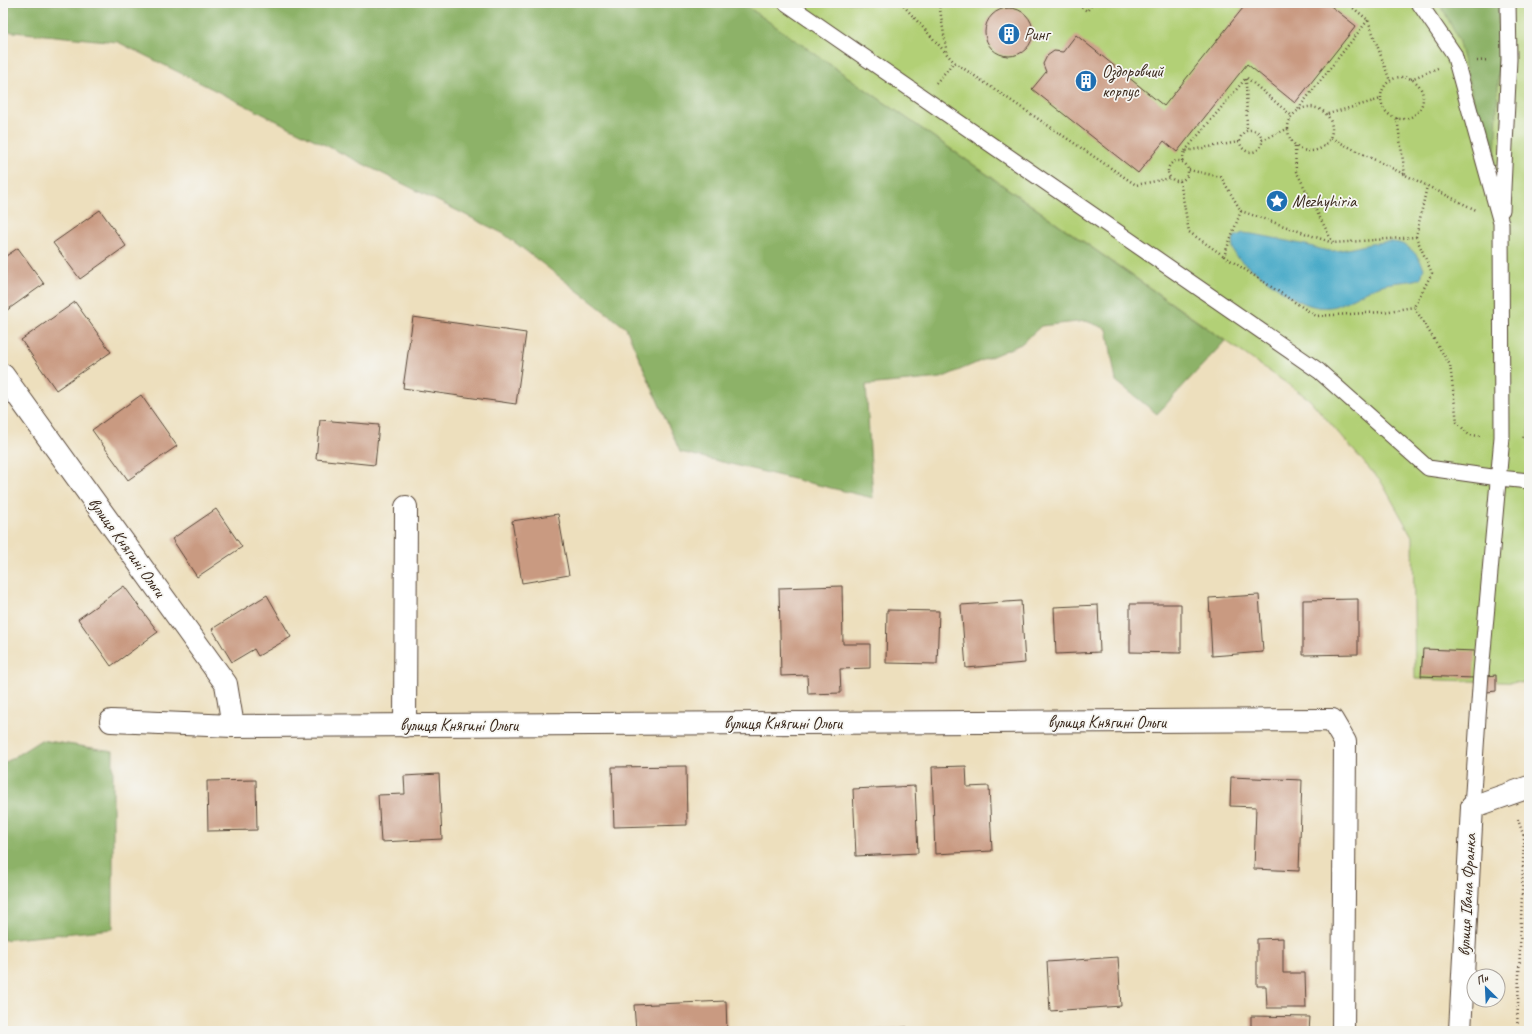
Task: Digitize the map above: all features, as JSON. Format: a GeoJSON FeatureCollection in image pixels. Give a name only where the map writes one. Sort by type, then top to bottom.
{"type":"FeatureCollection","features":[{"type":"Feature","properties":{"kind":"street","name":"вулиця Княгині Ольги"},"geometry":{"type":"LineString","coordinates":[[3,375],[226,684],[233,726]]}},
{"type":"Feature","properties":{"kind":"street"},"geometry":{"type":"LineString","coordinates":[[405,726],[406,507]]}},
{"type":"Feature","properties":{"kind":"street","name":"вулиця Княгині Ольги"},"geometry":{"type":"LineString","coordinates":[[111,721],[233,726],[405,726],[1332,720],[1345,742],[1343,1031]]}},
{"type":"Feature","properties":{"kind":"street"},"geometry":{"type":"LineString","coordinates":[[1472,807],[1529,787]]}},
{"type":"Feature","properties":{"kind":"street","name":"вулиця Івана Франка"},"geometry":{"type":"LineString","coordinates":[[1460,1031],[1472,807]]}},
{"type":"Feature","properties":{"kind":"lane"},"geometry":{"type":"LineString","coordinates":[[786,3],[1319,371],[1428,468],[1529,481]]}},
{"type":"Feature","properties":{"kind":"lane"},"geometry":{"type":"LineString","coordinates":[[1419,3],[1454,54],[1501,223]]}},
{"type":"Feature","properties":{"kind":"lane"},"geometry":{"type":"LineString","coordinates":[[1472,807],[1481,673],[1502,437],[1501,223],[1509,59],[1508,3]]}},
{"type":"Feature","properties":{"kind":"path"},"geometry":{"type":"LineString","coordinates":[[901,3],[954,62],[1136,185],[1170,178],[1180,181],[1188,176],[1189,170],[1187,164],[1182,161],[1175,161],[1170,165],[1168,172],[1170,178]]}},
{"type":"Feature","properties":{"kind":"path"},"geometry":{"type":"LineString","coordinates":[[939,3],[947,55]]}},
{"type":"Feature","properties":{"kind":"path"},"geometry":{"type":"LineString","coordinates":[[1075,3],[1087,11],[1093,3]]}},
{"type":"Feature","properties":{"kind":"path"},"geometry":{"type":"LineString","coordinates":[[1347,3],[1368,20],[1390,81]]}},
{"type":"Feature","properties":{"kind":"path"},"geometry":{"type":"LineString","coordinates":[[1296,111],[1309,106],[1322,110],[1328,114],[1333,126],[1331,138],[1321,149],[1307,151],[1295,146],[1291,141],[1288,122],[1292,116],[1368,20]]}},
{"type":"Feature","properties":{"kind":"path"},"geometry":{"type":"LineString","coordinates":[[924,99],[954,62]]}},
{"type":"Feature","properties":{"kind":"path"},"geometry":{"type":"LineString","coordinates":[[1246,78],[1292,116]]}},
{"type":"Feature","properties":{"kind":"path"},"geometry":{"type":"LineString","coordinates":[[1182,161],[1185,151],[1246,78]]}},
{"type":"Feature","properties":{"kind":"path"},"geometry":{"type":"LineString","coordinates":[[1246,78],[1247,131]]}},
{"type":"Feature","properties":{"kind":"path"},"geometry":{"type":"LineString","coordinates":[[1397,78],[1410,79],[1416,83],[1422,95],[1420,108],[1416,113],[1404,119],[1397,118],[1386,112],[1382,106],[1381,99],[1382,92],[1390,81],[1397,78]]}},
{"type":"Feature","properties":{"kind":"path"},"geometry":{"type":"LineString","coordinates":[[1328,114],[1381,99]]}},
{"type":"Feature","properties":{"kind":"path"},"geometry":{"type":"LineString","coordinates":[[1397,118],[1405,174]]}},
{"type":"Feature","properties":{"kind":"path"},"geometry":{"type":"LineString","coordinates":[[1262,140],[1288,129]]}},
{"type":"Feature","properties":{"kind":"path"},"geometry":{"type":"LineString","coordinates":[[1247,131],[1256,132],[1262,140],[1258,150],[1252,153],[1245,151],[1240,146],[1241,135],[1247,131]]}},
{"type":"Feature","properties":{"kind":"path"},"geometry":{"type":"LineString","coordinates":[[1331,138],[1501,223]]}},
{"type":"Feature","properties":{"kind":"path"},"geometry":{"type":"LineString","coordinates":[[1185,151],[1240,142]]}},
{"type":"Feature","properties":{"kind":"path"},"geometry":{"type":"LineString","coordinates":[[1295,146],[1296,170],[1333,243]]}},
{"type":"Feature","properties":{"kind":"path"},"geometry":{"type":"LineString","coordinates":[[1189,170],[1221,177],[1241,211],[1333,243],[1416,237]]}},
{"type":"Feature","properties":{"kind":"path"},"geometry":{"type":"LineString","coordinates":[[1180,181],[1189,232],[1316,316],[1383,312],[1414,307]]}},
{"type":"Feature","properties":{"kind":"path"},"geometry":{"type":"LineString","coordinates":[[1414,307],[1432,273],[1416,237],[1427,186]]}},
{"type":"Feature","properties":{"kind":"path"},"geometry":{"type":"LineString","coordinates":[[1224,256],[1241,211]]}},
{"type":"Feature","properties":{"kind":"path"},"geometry":{"type":"LineString","coordinates":[[1414,307],[1450,365],[1456,422],[1469,435],[1502,437]]}},
{"type":"Feature","properties":{"kind":"path"},"geometry":{"type":"LineString","coordinates":[[1516,815],[1524,837],[1517,1031]]}},
{"type":"Feature","properties":{"kind":"green space"},"geometry":{"type":"Polygon","coordinates":[[[3,3],[742,3],[1225,341],[1157,414],[1116,381],[1107,329],[1086,321],[1041,326],[1021,344],[941,378],[866,385],[873,498],[680,452],[626,328],[504,234],[118,42],[3,31],[3,3]]]}},
{"type":"Feature","properties":{"kind":"green space","name":"Mezhyhiria"},"geometry":{"type":"Polygon","coordinates":[[[742,3],[1529,3],[1529,683],[1415,679],[1413,538],[1382,483],[1309,399],[742,3]]]}},
{"type":"Feature","properties":{"kind":"green space"},"geometry":{"type":"Polygon","coordinates":[[[1440,3],[1498,3],[1499,63],[1494,180],[1458,39],[1440,3]]]}},
{"type":"Feature","properties":{"kind":"green space"},"geometry":{"type":"Polygon","coordinates":[[[41,740],[113,751],[113,929],[3,940],[3,764],[41,740]]]}},
{"type":"Feature","properties":{"kind":"water"},"geometry":{"type":"Polygon","coordinates":[[[1243,233],[1330,251],[1384,242],[1399,243],[1408,247],[1414,253],[1424,268],[1421,278],[1379,286],[1335,306],[1314,306],[1293,298],[1246,265],[1236,256],[1233,249],[1234,237],[1243,233]]]}},
{"type":"Feature","properties":{"kind":"building","name":"Оздоровчий корпус"},"geometry":{"type":"Polygon","coordinates":[[[1247,3],[1327,3],[1356,26],[1295,103],[1247,64],[1177,152],[1164,141],[1138,173],[1032,89],[1046,72],[1043,64],[1047,56],[1054,51],[1063,52],[1076,35],[1164,106],[1247,3]]]}},
{"type":"Feature","properties":{"kind":"building","name":"Ринг"},"geometry":{"type":"Polygon","coordinates":[[[1009,8],[1018,10],[1026,15],[1031,23],[1033,32],[1031,41],[1026,49],[1018,54],[1009,56],[1000,54],[992,49],[987,41],[985,32],[987,23],[992,15],[1000,10],[1009,8]]]}},
{"type":"Feature","properties":{"kind":"building"},"geometry":{"type":"Polygon","coordinates":[[[100,210],[126,246],[80,279],[53,243],[100,210]]]}},
{"type":"Feature","properties":{"kind":"building"},"geometry":{"type":"Polygon","coordinates":[[[18,248],[44,284],[3,313],[3,258],[18,248]]]}},
{"type":"Feature","properties":{"kind":"building"},"geometry":{"type":"Polygon","coordinates":[[[75,302],[111,352],[56,390],[21,340],[75,302]]]}},
{"type":"Feature","properties":{"kind":"building"},"geometry":{"type":"Polygon","coordinates":[[[413,317],[526,333],[516,404],[403,388],[413,317]]]}},
{"type":"Feature","properties":{"kind":"building"},"geometry":{"type":"Polygon","coordinates":[[[141,395],[177,446],[128,480],[92,430],[141,395]]]}},
{"type":"Feature","properties":{"kind":"building"},"geometry":{"type":"Polygon","coordinates":[[[320,420],[379,425],[375,465],[316,459],[320,420]]]}},
{"type":"Feature","properties":{"kind":"building"},"geometry":{"type":"Polygon","coordinates":[[[216,509],[242,547],[197,577],[172,539],[216,509]]]}},
{"type":"Feature","properties":{"kind":"building"},"geometry":{"type":"Polygon","coordinates":[[[558,514],[569,575],[522,583],[512,521],[558,514]]]}},
{"type":"Feature","properties":{"kind":"building"},"geometry":{"type":"Polygon","coordinates":[[[124,586],[158,632],[111,666],[78,619],[124,586]]]}},
{"type":"Feature","properties":{"kind":"building"},"geometry":{"type":"Polygon","coordinates":[[[842,586],[843,644],[870,644],[870,668],[840,669],[841,693],[808,694],[807,675],[781,676],[779,588],[842,586]]]}},
{"type":"Feature","properties":{"kind":"building"},"geometry":{"type":"Polygon","coordinates":[[[267,595],[291,637],[258,656],[254,649],[232,662],[212,629],[267,595]]]}},
{"type":"Feature","properties":{"kind":"building"},"geometry":{"type":"Polygon","coordinates":[[[1259,595],[1263,652],[1212,656],[1209,598],[1259,595]]]}},
{"type":"Feature","properties":{"kind":"building"},"geometry":{"type":"Polygon","coordinates":[[[1358,599],[1358,654],[1303,655],[1303,600],[1358,599]]]}},
{"type":"Feature","properties":{"kind":"building"},"geometry":{"type":"Polygon","coordinates":[[[1021,601],[1025,663],[966,668],[961,605],[1021,601]]]}},
{"type":"Feature","properties":{"kind":"building"},"geometry":{"type":"Polygon","coordinates":[[[1130,604],[1181,604],[1181,653],[1130,652],[1130,604]]]}},
{"type":"Feature","properties":{"kind":"building"},"geometry":{"type":"Polygon","coordinates":[[[1098,605],[1100,652],[1056,654],[1054,607],[1098,605]]]}},
{"type":"Feature","properties":{"kind":"building"},"geometry":{"type":"Polygon","coordinates":[[[887,610],[939,611],[937,664],[886,663],[887,610]]]}},
{"type":"Feature","properties":{"kind":"building"},"geometry":{"type":"Polygon","coordinates":[[[1423,649],[1475,651],[1474,678],[1421,676],[1423,649]]]}},
{"type":"Feature","properties":{"kind":"building"},"geometry":{"type":"Polygon","coordinates":[[[1496,675],[1496,691],[1487,692],[1486,676],[1496,675]]]}},
{"type":"Feature","properties":{"kind":"building"},"geometry":{"type":"Polygon","coordinates":[[[686,766],[687,825],[614,827],[612,767],[686,766]]]}},
{"type":"Feature","properties":{"kind":"building"},"geometry":{"type":"Polygon","coordinates":[[[966,766],[967,787],[989,786],[992,851],[935,854],[932,767],[966,766]]]}},
{"type":"Feature","properties":{"kind":"building"},"geometry":{"type":"Polygon","coordinates":[[[439,774],[442,839],[381,842],[378,795],[405,794],[404,776],[439,774]]]}},
{"type":"Feature","properties":{"kind":"building"},"geometry":{"type":"Polygon","coordinates":[[[1231,777],[1302,780],[1299,871],[1254,869],[1256,807],[1230,806],[1231,777]]]}},
{"type":"Feature","properties":{"kind":"building"},"geometry":{"type":"Polygon","coordinates":[[[256,780],[257,830],[208,831],[207,781],[256,780]]]}},
{"type":"Feature","properties":{"kind":"building"},"geometry":{"type":"Polygon","coordinates":[[[915,786],[918,853],[856,856],[853,789],[915,786]]]}},
{"type":"Feature","properties":{"kind":"building"},"geometry":{"type":"Polygon","coordinates":[[[1283,938],[1283,973],[1305,973],[1306,1008],[1267,1008],[1266,986],[1257,986],[1257,939],[1283,938]]]}},
{"type":"Feature","properties":{"kind":"building"},"geometry":{"type":"Polygon","coordinates":[[[1118,957],[1121,1006],[1050,1011],[1047,962],[1118,957]]]}},
{"type":"Feature","properties":{"kind":"building"},"geometry":{"type":"Polygon","coordinates":[[[726,1001],[727,1031],[636,1031],[634,1005],[726,1001]]]}},
{"type":"Feature","properties":{"kind":"building"},"geometry":{"type":"Polygon","coordinates":[[[1251,1016],[1310,1017],[1309,1031],[1251,1031],[1251,1016]]]}},
{"type":"Feature","properties":{"kind":"building"},"geometry":{"type":"Polygon","coordinates":[[[907,1027],[907,1031],[868,1031],[868,1030],[907,1027]]]}},
{"type":"Feature","properties":{"kind":"place","name":"Ринг"},"geometry":{"type":"Point","coordinates":[1009,34]}},
{"type":"Feature","properties":{"kind":"place","name":"Оздоровчий корпус"},"geometry":{"type":"Point","coordinates":[1086,81]}},
{"type":"Feature","properties":{"kind":"place","name":"Mezhyhiria"},"geometry":{"type":"Point","coordinates":[1277,201]}}]}
